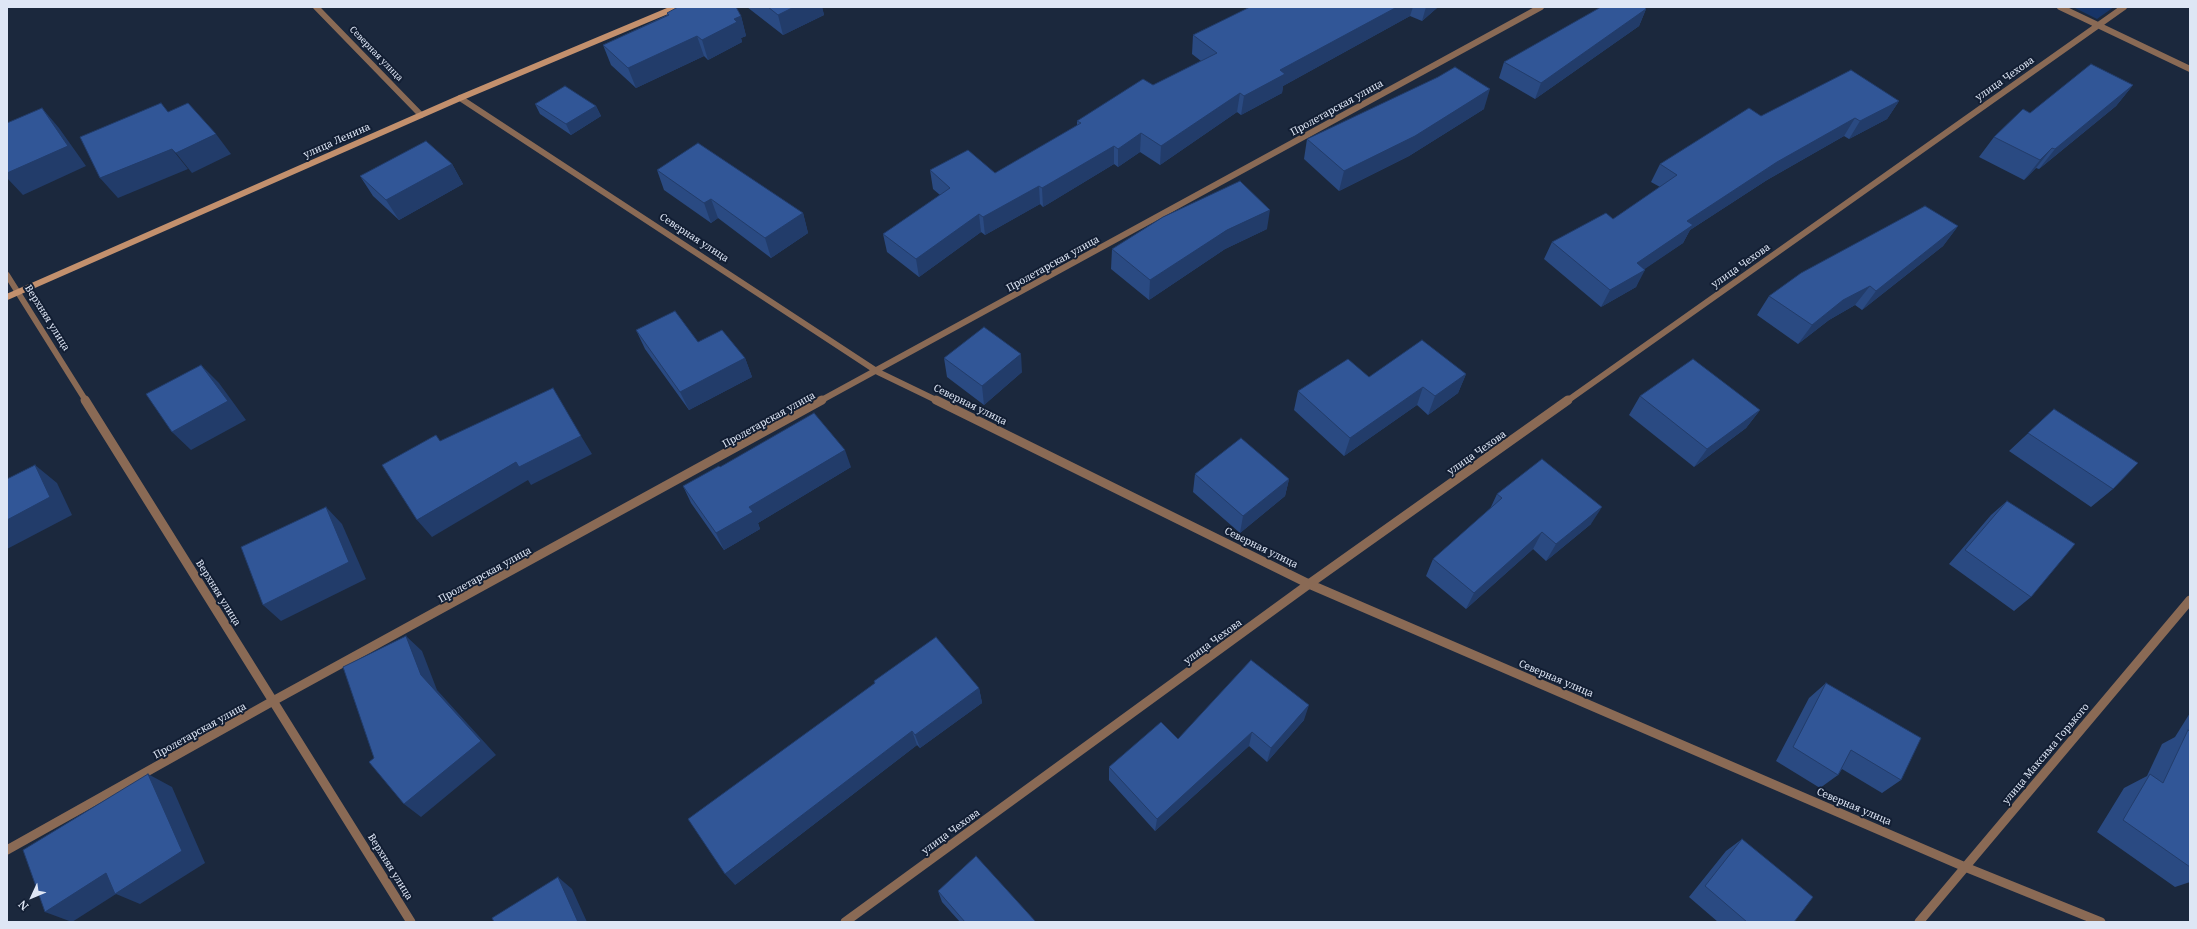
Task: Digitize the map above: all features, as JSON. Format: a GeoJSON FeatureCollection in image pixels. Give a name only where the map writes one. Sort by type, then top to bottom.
{"type":"FeatureCollection","features":[{"type":"Feature","properties":{"kind":"street","name":"Северная улица"},"geometry":{"type":"LineString","coordinates":[[316,7],[421,115]]}},
{"type":"Feature","properties":{"kind":"street","name":"улица Ленина"},"geometry":{"type":"LineString","coordinates":[[7,297],[460,98],[677,7]]}},
{"type":"Feature","properties":{"kind":"street","name":"Пролетарская улица"},"geometry":{"type":"LineString","coordinates":[[7,850],[273,702],[878,372],[1541,7]]}},
{"type":"Feature","properties":{"kind":"street"},"geometry":{"type":"LineString","coordinates":[[2060,7],[2190,69]]}},
{"type":"Feature","properties":{"kind":"street","name":"улица Чехова"},"geometry":{"type":"LineString","coordinates":[[845,922],[1309,584],[2124,7]]}},
{"type":"Feature","properties":{"kind":"street","name":"Северная улица"},"geometry":{"type":"LineString","coordinates":[[460,98],[878,372],[1309,584],[1965,867],[2101,922]]}},
{"type":"Feature","properties":{"kind":"street","name":"Верхняя улица"},"geometry":{"type":"LineString","coordinates":[[7,275],[411,922]]}},
{"type":"Feature","properties":{"kind":"street","name":"улица Максима Горького"},"geometry":{"type":"LineString","coordinates":[[1918,922],[2190,600]]}},
{"type":"Feature","properties":{"kind":"shaded area"},"geometry":{"type":"Polygon","coordinates":[[[2073,7],[2114,7],[2097,19],[2073,7]]]}},
{"type":"Feature","properties":{"kind":"building"},"geometry":{"type":"Polygon","coordinates":[[[678,7],[736,7],[741,16],[734,19],[737,22],[702,40],[697,36],[628,68],[603,45],[669,15],[667,13],[678,7]]]}},
{"type":"Feature","properties":{"kind":"building"},"geometry":{"type":"Polygon","coordinates":[[[768,7],[794,7],[778,15],[768,7]]]}},
{"type":"Feature","properties":{"kind":"building"},"geometry":{"type":"Polygon","coordinates":[[[1250,7],[1397,7],[1280,70],[1285,74],[1244,96],[1240,93],[1161,146],[1141,133],[1118,149],[1114,146],[1042,188],[1039,186],[983,217],[979,214],[916,259],[883,234],[950,188],[930,170],[968,150],[995,173],[1081,123],[1077,121],[1143,79],[1153,85],[1217,53],[1193,35],[1250,7]]]}},
{"type":"Feature","properties":{"kind":"building"},"geometry":{"type":"Polygon","coordinates":[[[1601,7],[1644,7],[1646,9],[1541,83],[1504,62],[1601,7]]]}},
{"type":"Feature","properties":{"kind":"building"},"geometry":{"type":"Polygon","coordinates":[[[2091,64],[2133,85],[2055,149],[2052,148],[2040,160],[1994,137],[2023,109],[2030,113],[2091,64]]]}},
{"type":"Feature","properties":{"kind":"building"},"geometry":{"type":"Polygon","coordinates":[[[1455,67],[1490,89],[1415,136],[1344,171],[1307,139],[1438,77],[1455,67]]]}},
{"type":"Feature","properties":{"kind":"building"},"geometry":{"type":"Polygon","coordinates":[[[1851,70],[1899,101],[1860,121],[1855,118],[1777,162],[1687,221],[1693,225],[1637,263],[1645,270],[1610,290],[1552,242],[1606,213],[1613,219],[1677,175],[1660,164],[1749,108],[1761,116],[1851,70]]]}},
{"type":"Feature","properties":{"kind":"building"},"geometry":{"type":"Polygon","coordinates":[[[565,86],[596,106],[566,124],[535,104],[565,86]]]}},
{"type":"Feature","properties":{"kind":"building"},"geometry":{"type":"Polygon","coordinates":[[[161,103],[168,112],[188,103],[216,134],[176,153],[172,149],[100,178],[80,137],[161,103]]]}},
{"type":"Feature","properties":{"kind":"building"},"geometry":{"type":"Polygon","coordinates":[[[42,108],[68,146],[7,173],[7,123],[42,108]]]}},
{"type":"Feature","properties":{"kind":"building"},"geometry":{"type":"Polygon","coordinates":[[[426,141],[452,164],[386,200],[360,176],[426,141]]]}},
{"type":"Feature","properties":{"kind":"building"},"geometry":{"type":"Polygon","coordinates":[[[698,143],[803,213],[765,238],[711,199],[704,203],[657,170],[698,143]]]}},
{"type":"Feature","properties":{"kind":"building"},"geometry":{"type":"Polygon","coordinates":[[[1240,181],[1270,210],[1227,230],[1150,280],[1112,249],[1163,217],[1240,181]]]}},
{"type":"Feature","properties":{"kind":"building"},"geometry":{"type":"Polygon","coordinates":[[[1925,206],[1958,226],[1876,291],[1870,286],[1843,300],[1812,325],[1769,296],[1801,273],[1925,206]]]}},
{"type":"Feature","properties":{"kind":"building"},"geometry":{"type":"Polygon","coordinates":[[[675,311],[698,342],[722,330],[745,358],[680,392],[636,330],[675,311]]]}},
{"type":"Feature","properties":{"kind":"building"},"geometry":{"type":"Polygon","coordinates":[[[984,327],[1021,354],[982,386],[944,358],[984,327]]]}},
{"type":"Feature","properties":{"kind":"building"},"geometry":{"type":"Polygon","coordinates":[[[1422,340],[1466,374],[1435,396],[1423,387],[1350,438],[1298,391],[1348,359],[1369,377],[1422,340]]]}},
{"type":"Feature","properties":{"kind":"building"},"geometry":{"type":"Polygon","coordinates":[[[1693,359],[1760,410],[1707,449],[1640,396],[1693,359]]]}},
{"type":"Feature","properties":{"kind":"building"},"geometry":{"type":"Polygon","coordinates":[[[201,365],[228,401],[172,432],[146,394],[201,365]]]}},
{"type":"Feature","properties":{"kind":"building"},"geometry":{"type":"Polygon","coordinates":[[[553,388],[581,436],[519,467],[516,462],[417,520],[382,465],[436,435],[440,441],[553,388]]]}},
{"type":"Feature","properties":{"kind":"building"},"geometry":{"type":"Polygon","coordinates":[[[2054,409],[2138,463],[2113,489],[2028,433],[2054,409]]]}},
{"type":"Feature","properties":{"kind":"building"},"geometry":{"type":"Polygon","coordinates":[[[814,413],[845,450],[749,507],[753,512],[716,533],[683,486],[719,466],[720,467],[814,413]]]}},
{"type":"Feature","properties":{"kind":"building"},"geometry":{"type":"Polygon","coordinates":[[[1241,438],[1289,479],[1243,516],[1195,474],[1241,438]]]}},
{"type":"Feature","properties":{"kind":"building"},"geometry":{"type":"Polygon","coordinates":[[[1542,459],[1602,507],[1556,544],[1542,532],[1474,593],[1433,559],[1502,498],[1497,494],[1542,459]]]}},
{"type":"Feature","properties":{"kind":"building"},"geometry":{"type":"Polygon","coordinates":[[[35,465],[50,497],[7,520],[7,479],[35,465]]]}},
{"type":"Feature","properties":{"kind":"building"},"geometry":{"type":"Polygon","coordinates":[[[2007,501],[2075,544],[2031,597],[1965,550],[2007,501]]]}},
{"type":"Feature","properties":{"kind":"building"},"geometry":{"type":"Polygon","coordinates":[[[326,507],[349,562],[263,605],[241,547],[326,507]]]}},
{"type":"Feature","properties":{"kind":"building"},"geometry":{"type":"Polygon","coordinates":[[[406,636],[421,675],[481,741],[404,804],[369,762],[374,758],[343,667],[406,636]]]}},
{"type":"Feature","properties":{"kind":"building"},"geometry":{"type":"Polygon","coordinates":[[[936,637],[979,688],[915,735],[912,731],[725,874],[688,819],[875,683],[874,681],[936,637]]]}},
{"type":"Feature","properties":{"kind":"building"},"geometry":{"type":"Polygon","coordinates":[[[1251,660],[1309,705],[1271,748],[1252,732],[1157,819],[1109,767],[1161,722],[1178,739],[1251,660]]]}},
{"type":"Feature","properties":{"kind":"building"},"geometry":{"type":"Polygon","coordinates":[[[1826,683],[1921,738],[1901,780],[1851,750],[1838,775],[1793,747],[1826,683]]]}},
{"type":"Feature","properties":{"kind":"building"},"geometry":{"type":"Polygon","coordinates":[[[2188,730],[2190,732],[2190,867],[2123,820],[2150,774],[2163,783],[2188,730]]]}},
{"type":"Feature","properties":{"kind":"building"},"geometry":{"type":"Polygon","coordinates":[[[148,774],[182,851],[115,894],[106,873],[45,912],[23,850],[148,774]]]}},
{"type":"Feature","properties":{"kind":"building"},"geometry":{"type":"Polygon","coordinates":[[[1742,839],[1813,897],[1794,922],[1747,922],[1705,886],[1742,839]]]}},
{"type":"Feature","properties":{"kind":"building"},"geometry":{"type":"Polygon","coordinates":[[[976,856],[1036,922],[965,922],[938,891],[976,856]]]}},
{"type":"Feature","properties":{"kind":"building"},"geometry":{"type":"Polygon","coordinates":[[[558,877],[578,922],[494,922],[492,918],[558,877]]]}}]}
